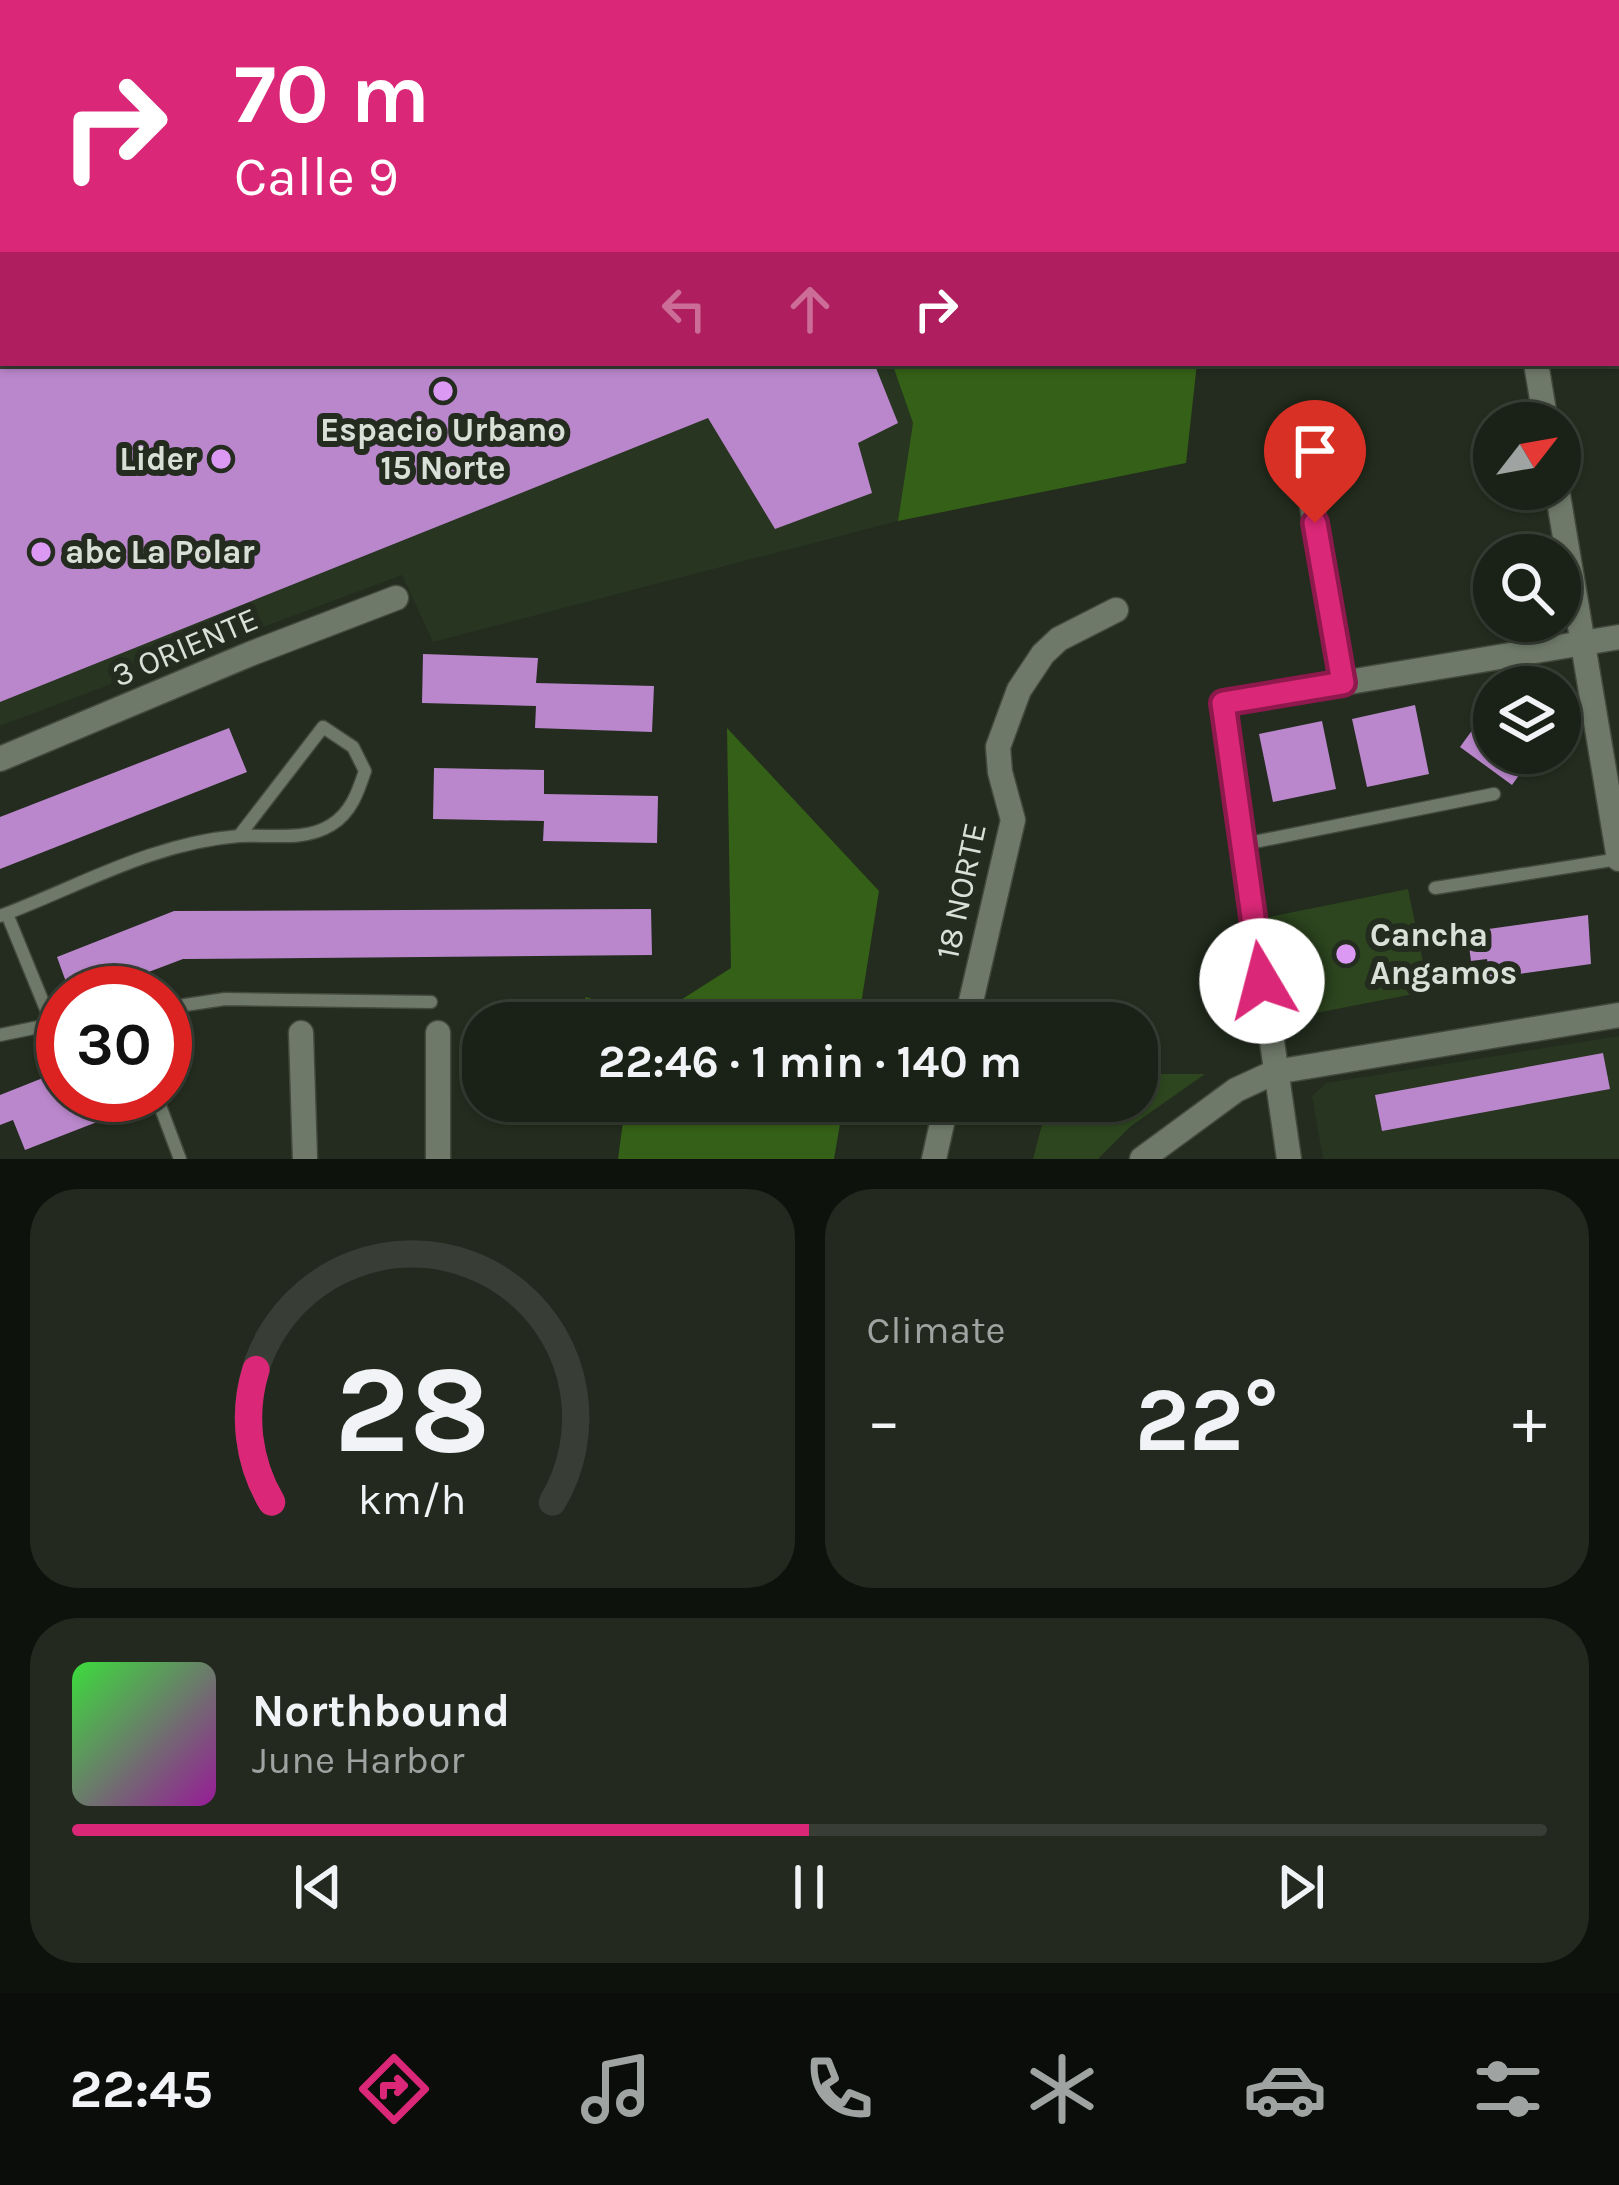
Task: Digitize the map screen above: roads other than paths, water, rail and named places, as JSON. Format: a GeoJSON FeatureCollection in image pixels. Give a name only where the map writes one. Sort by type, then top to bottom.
{"type":"FeatureCollection","features":[{"type":"Feature","properties":{"kind":"street"},"geometry":{"type":"LineString","coordinates":[[1536,366],[1542,402]]}},
{"type":"Feature","properties":{"kind":"street"},"geometry":{"type":"LineString","coordinates":[[1308,483],[1343,683]]}},
{"type":"Feature","properties":{"kind":"street"},"geometry":{"type":"LineString","coordinates":[[1561,510],[1619,859]]}},
{"type":"Feature","properties":{"kind":"street","name":"3 ORIENTE"},"geometry":{"type":"LineString","coordinates":[[0,759],[397,598]]}},
{"type":"Feature","properties":{"kind":"street","name":"18 NORTE"},"geometry":{"type":"LineString","coordinates":[[971,1002],[1013,820],[998,747],[1019,690],[1059,639],[1116,610]]}},
{"type":"Feature","properties":{"kind":"street"},"geometry":{"type":"LineString","coordinates":[[1289,1159],[1223,703],[1619,637]]}},
{"type":"Feature","properties":{"kind":"street"},"geometry":{"type":"LineString","coordinates":[[1142,1159],[1236,1090],[1275,1072],[1619,1015]]}},
{"type":"Feature","properties":{"kind":"street"},"geometry":{"type":"LineString","coordinates":[[301,1033],[305,1159]]}},
{"type":"Feature","properties":{"kind":"street"},"geometry":{"type":"LineString","coordinates":[[438,1033],[438,1159]]}},
{"type":"Feature","properties":{"kind":"street"},"geometry":{"type":"LineString","coordinates":[[934,1159],[942,1122]]}},
{"type":"Feature","properties":{"kind":"lane"},"geometry":{"type":"LineString","coordinates":[[36,980],[3,915],[135,857],[239,836],[278,838],[330,826],[356,800],[365,771],[353,746],[323,727],[239,836]]}},
{"type":"Feature","properties":{"kind":"lane"},"geometry":{"type":"LineString","coordinates":[[1243,844],[1494,794]]}},
{"type":"Feature","properties":{"kind":"lane"},"geometry":{"type":"LineString","coordinates":[[1435,888],[1619,859]]}},
{"type":"Feature","properties":{"kind":"lane"},"geometry":{"type":"LineString","coordinates":[[192,1004],[225,999],[431,1001]]}},
{"type":"Feature","properties":{"kind":"lane"},"geometry":{"type":"LineString","coordinates":[[0,1035],[36,1028]]}},
{"type":"Feature","properties":{"kind":"lane"},"geometry":{"type":"LineString","coordinates":[[167,1122],[180,1159]]}},
{"type":"Feature","properties":{"kind":"place","name":"Espacio Urbano 15 Norte"},"geometry":{"type":"Point","coordinates":[443,391]}},
{"type":"Feature","properties":{"kind":"place","name":"Lider"},"geometry":{"type":"Point","coordinates":[221,459]}},
{"type":"Feature","properties":{"kind":"place","name":"abc La Polar"},"geometry":{"type":"Point","coordinates":[41,552]}},
{"type":"Feature","properties":{"kind":"place","name":"Cancha Angamos"},"geometry":{"type":"Point","coordinates":[1346,954]}}]}
